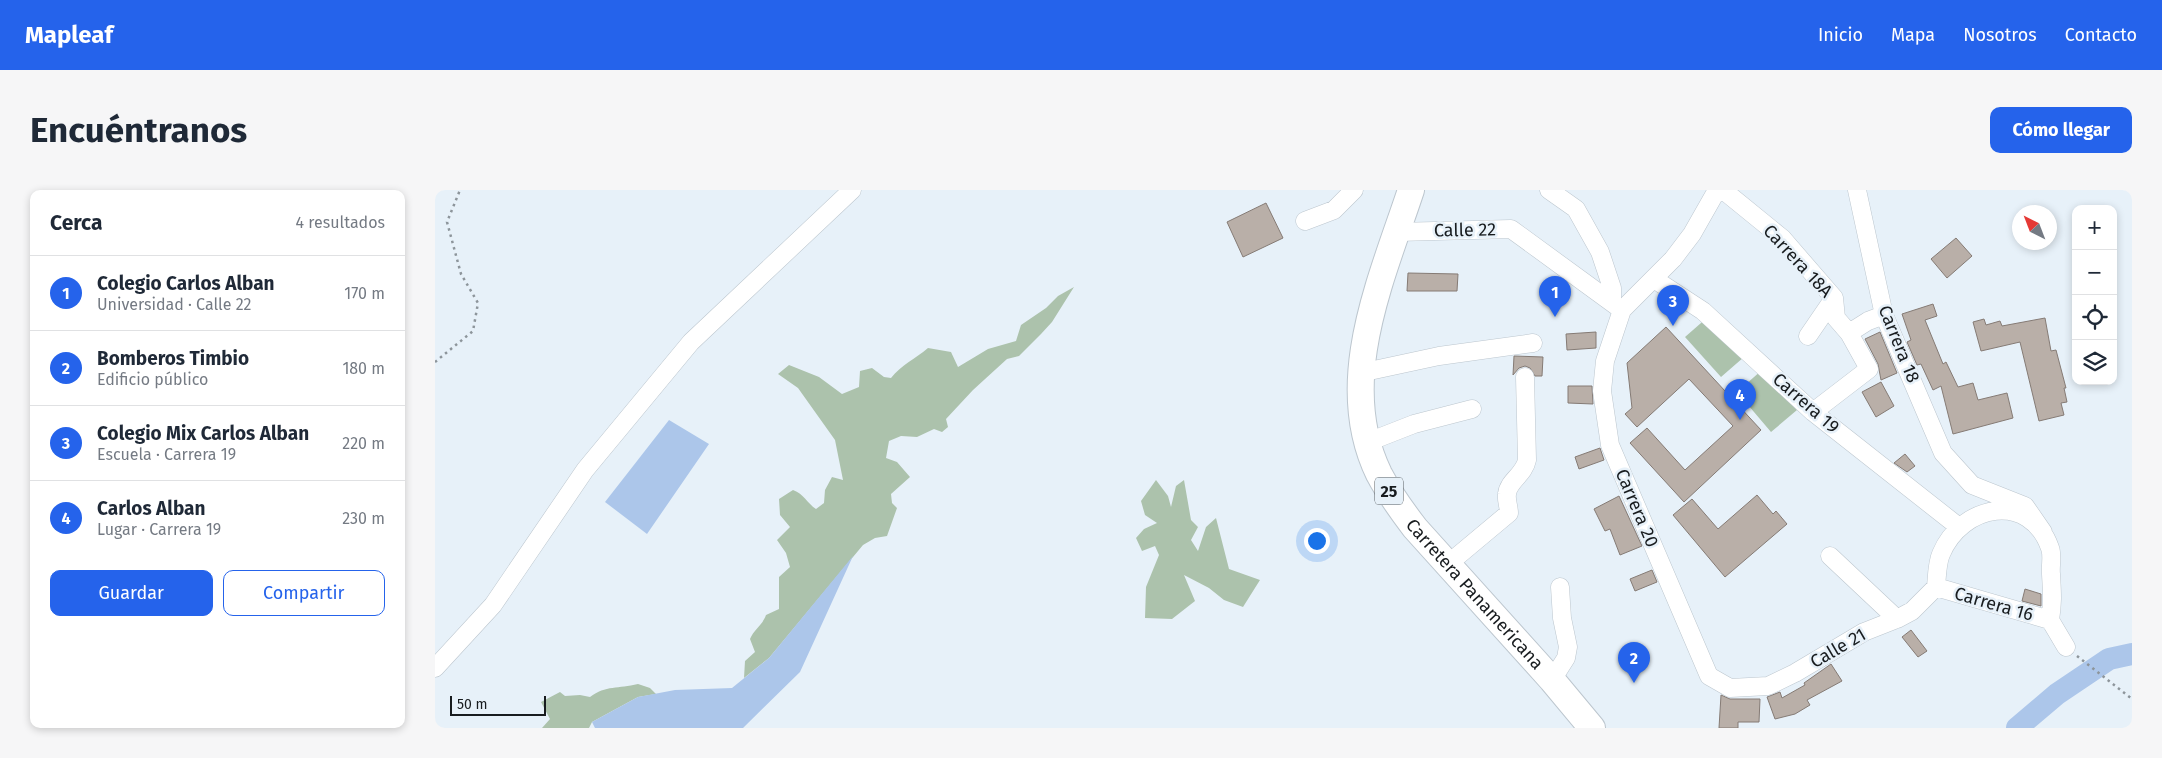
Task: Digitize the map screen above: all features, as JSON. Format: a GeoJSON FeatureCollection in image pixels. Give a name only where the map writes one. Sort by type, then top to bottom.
{"type":"FeatureCollection","features":[{"type":"Feature","properties":{"kind":"highway","name":"Carretera Panamericana"},"geometry":{"type":"LineString","coordinates":[[1411,190],[1364,340],[1360,373],[1363,409],[1369,442],[1379,472],[1395,502],[1592,728]]}},
{"type":"Feature","properties":{"kind":"street"},"geometry":{"type":"LineString","coordinates":[[435,668],[493,605],[585,470],[691,342],[852,190]]}},
{"type":"Feature","properties":{"kind":"street"},"geometry":{"type":"LineString","coordinates":[[1305,221],[1334,210],[1354,190]]}},
{"type":"Feature","properties":{"kind":"street"},"geometry":{"type":"LineString","coordinates":[[1549,190],[1576,209],[1601,252],[1617,306],[1653,279],[1673,259],[1692,234],[1717,190]]}},
{"type":"Feature","properties":{"kind":"street","name":"Carrera 18A"},"geometry":{"type":"LineString","coordinates":[[1723,190],[1782,238],[1834,298],[1836,318],[1849,333],[1869,370],[1813,412]]}},
{"type":"Feature","properties":{"kind":"street","name":"Carrera 18"},"geometry":{"type":"LineString","coordinates":[[1857,190],[1885,315],[1943,454],[1972,485],[2025,506],[2043,532]]}},
{"type":"Feature","properties":{"kind":"street","name":"Calle 22"},"geometry":{"type":"LineString","coordinates":[[1397,232],[1511,229],[1617,306]]}},
{"type":"Feature","properties":{"kind":"street","name":"Carrera 19"},"geometry":{"type":"LineString","coordinates":[[1653,279],[1703,311],[1813,412],[1959,527]]}},
{"type":"Feature","properties":{"kind":"street"},"geometry":{"type":"LineString","coordinates":[[1809,336],[1834,298]]}},
{"type":"Feature","properties":{"kind":"street","name":"Carrera 20"},"geometry":{"type":"LineString","coordinates":[[1617,306],[1605,361],[1602,391],[1610,446],[1697,653],[1709,676],[1730,688]]}},
{"type":"Feature","properties":{"kind":"street"},"geometry":{"type":"LineString","coordinates":[[1849,333],[1868,321],[1885,315]]}},
{"type":"Feature","properties":{"kind":"street"},"geometry":{"type":"LineString","coordinates":[[1360,373],[1439,356],[1533,344]]}},
{"type":"Feature","properties":{"kind":"street"},"geometry":{"type":"LineString","coordinates":[[1448,564],[1509,513],[1506,496],[1508,490],[1525,470],[1527,460],[1525,377]]}},
{"type":"Feature","properties":{"kind":"street"},"geometry":{"type":"LineString","coordinates":[[1369,442],[1414,424],[1471,409]]}},
{"type":"Feature","properties":{"kind":"street"},"geometry":{"type":"LineString","coordinates":[[1936,588],[1941,554],[1959,527],[1982,513],[2000,509],[2016,512],[2043,532],[2051,550],[2054,598],[2050,620]]}},
{"type":"Feature","properties":{"kind":"street"},"geometry":{"type":"LineString","coordinates":[[1830,556],[1897,620]]}},
{"type":"Feature","properties":{"kind":"street"},"geometry":{"type":"LineString","coordinates":[[1552,680],[1566,658],[1568,647],[1562,618],[1560,587]]}},
{"type":"Feature","properties":{"kind":"street","name":"Calle 21"},"geometry":{"type":"LineString","coordinates":[[1730,688],[1768,686],[1795,673],[1864,632],[1897,620],[1924,601],[1936,588]]}},
{"type":"Feature","properties":{"kind":"street","name":"Carrera 16"},"geometry":{"type":"LineString","coordinates":[[1936,588],[2050,620],[2066,647]]}},
{"type":"Feature","properties":{"kind":"path"},"geometry":{"type":"LineString","coordinates":[[435,362],[473,331],[478,303],[461,274],[447,222],[461,190]]}},
{"type":"Feature","properties":{"kind":"path"},"geometry":{"type":"LineString","coordinates":[[2066,647],[2132,699]]}},
{"type":"Feature","properties":{"kind":"green space"},"geometry":{"type":"Polygon","coordinates":[[[1074,287],[1052,322],[1019,356],[1007,359],[973,390],[946,419],[948,427],[942,432],[934,429],[917,437],[901,436],[889,441],[886,458],[897,462],[910,477],[891,494],[892,503],[897,508],[887,536],[875,538],[863,545],[769,658],[744,678],[745,661],[755,652],[750,639],[766,615],[779,609],[779,577],[790,567],[786,553],[777,540],[790,527],[780,515],[779,499],[793,490],[816,509],[824,503],[825,490],[832,477],[843,480],[835,440],[798,388],[778,374],[789,365],[819,377],[842,394],[859,387],[860,371],[872,368],[884,377],[891,378],[928,348],[951,352],[958,367],[988,349],[1016,341],[1021,325],[1046,308],[1058,296],[1074,287]]]}},
{"type":"Feature","properties":{"kind":"green space"},"geometry":{"type":"Polygon","coordinates":[[[1709,316],[1744,357],[1721,377],[1685,337],[1709,316]]]}},
{"type":"Feature","properties":{"kind":"green space"},"geometry":{"type":"Polygon","coordinates":[[[1762,370],[1797,410],[1771,432],[1737,392],[1762,370]]]}},
{"type":"Feature","properties":{"kind":"green space"},"geometry":{"type":"Polygon","coordinates":[[[1156,480],[1168,496],[1171,507],[1176,486],[1184,480],[1191,520],[1198,527],[1191,540],[1198,551],[1206,527],[1216,518],[1229,569],[1260,580],[1243,607],[1224,600],[1209,588],[1184,575],[1195,601],[1172,619],[1145,618],[1146,587],[1159,555],[1155,546],[1142,551],[1136,538],[1144,529],[1157,523],[1145,515],[1141,501],[1156,480]]]}},
{"type":"Feature","properties":{"kind":"green space"},"geometry":{"type":"Polygon","coordinates":[[[638,684],[650,688],[656,694],[638,697],[592,722],[589,728],[542,728],[550,719],[541,702],[560,692],[565,696],[580,695],[590,697],[607,689],[638,684]]]}},
{"type":"Feature","properties":{"kind":"water"},"geometry":{"type":"Polygon","coordinates":[[[669,420],[709,444],[647,534],[605,502],[669,420]]]}},
{"type":"Feature","properties":{"kind":"water"},"geometry":{"type":"Polygon","coordinates":[[[853,556],[800,672],[743,728],[595,728],[592,722],[638,697],[675,690],[732,688],[769,658],[853,556]]]}},
{"type":"Feature","properties":{"kind":"building"},"geometry":{"type":"Polygon","coordinates":[[[1266,203],[1283,238],[1243,257],[1227,222],[1266,203]]]}},
{"type":"Feature","properties":{"kind":"building"},"geometry":{"type":"Polygon","coordinates":[[[1956,238],[1972,256],[1947,278],[1931,259],[1956,238]]]}},
{"type":"Feature","properties":{"kind":"building"},"geometry":{"type":"Polygon","coordinates":[[[1408,273],[1458,274],[1457,291],[1407,291],[1408,273]]]}},
{"type":"Feature","properties":{"kind":"building"},"geometry":{"type":"Polygon","coordinates":[[[1933,304],[1937,316],[1925,320],[1943,364],[1946,362],[1958,387],[1973,383],[1978,400],[2007,393],[2013,418],[1953,434],[1941,386],[1933,390],[1921,364],[1917,365],[1907,342],[1911,340],[1902,314],[1933,304]]]}},
{"type":"Feature","properties":{"kind":"building"},"geometry":{"type":"Polygon","coordinates":[[[2045,318],[2051,351],[2056,350],[2066,388],[2064,388],[2067,402],[2061,403],[2064,415],[2039,421],[2020,342],[1981,351],[1973,322],[1984,319],[1986,325],[2000,321],[2002,326],[2045,318]]]}},
{"type":"Feature","properties":{"kind":"building"},"geometry":{"type":"Polygon","coordinates":[[[1666,327],[1761,430],[1684,502],[1630,443],[1647,428],[1685,470],[1733,426],[1689,379],[1637,427],[1625,414],[1632,408],[1627,363],[1666,327]]]}},
{"type":"Feature","properties":{"kind":"building"},"geometry":{"type":"Polygon","coordinates":[[[1596,332],[1596,348],[1567,350],[1566,334],[1596,332]]]}},
{"type":"Feature","properties":{"kind":"building"},"geometry":{"type":"Polygon","coordinates":[[[1880,332],[1897,373],[1881,380],[1878,364],[1865,339],[1880,332]]]}},
{"type":"Feature","properties":{"kind":"building"},"geometry":{"type":"Polygon","coordinates":[[[1514,356],[1543,357],[1542,376],[1535,376],[1530,368],[1525,366],[1519,368],[1513,375],[1514,356]]]}},
{"type":"Feature","properties":{"kind":"building"},"geometry":{"type":"Polygon","coordinates":[[[1881,382],[1894,406],[1876,417],[1862,392],[1881,382]]]}},
{"type":"Feature","properties":{"kind":"building"},"geometry":{"type":"Polygon","coordinates":[[[1568,386],[1592,386],[1593,404],[1568,403],[1568,386]]]}},
{"type":"Feature","properties":{"kind":"building"},"geometry":{"type":"Polygon","coordinates":[[[1600,448],[1604,460],[1579,469],[1575,457],[1600,448]]]}},
{"type":"Feature","properties":{"kind":"building"},"geometry":{"type":"Polygon","coordinates":[[[1905,454],[1915,466],[1907,472],[1894,463],[1905,454]]]}},
{"type":"Feature","properties":{"kind":"building"},"geometry":{"type":"Polygon","coordinates":[[[1757,495],[1773,514],[1776,511],[1787,524],[1725,577],[1673,515],[1692,499],[1718,529],[1757,495]]]}},
{"type":"Feature","properties":{"kind":"building"},"geometry":{"type":"Polygon","coordinates":[[[1619,496],[1642,546],[1620,555],[1610,529],[1605,531],[1594,509],[1619,496]]]}},
{"type":"Feature","properties":{"kind":"building"},"geometry":{"type":"Polygon","coordinates":[[[1652,570],[1657,582],[1635,591],[1630,579],[1652,570]]]}},
{"type":"Feature","properties":{"kind":"building"},"geometry":{"type":"Polygon","coordinates":[[[2025,589],[2041,594],[2041,606],[2022,601],[2025,589]]]}},
{"type":"Feature","properties":{"kind":"building"},"geometry":{"type":"Polygon","coordinates":[[[1911,630],[1927,651],[1918,657],[1902,637],[1911,630]]]}},
{"type":"Feature","properties":{"kind":"building"},"geometry":{"type":"Polygon","coordinates":[[[1831,664],[1842,681],[1807,700],[1810,705],[1795,714],[1775,719],[1767,697],[1780,692],[1782,698],[1805,685],[1804,683],[1831,664]]]}},
{"type":"Feature","properties":{"kind":"building"},"geometry":{"type":"Polygon","coordinates":[[[1721,695],[1730,699],[1760,699],[1759,722],[1738,722],[1738,728],[1719,728],[1721,695]]]}},
{"type":"Feature","properties":{"kind":"waterway"},"geometry":{"type":"LineString","coordinates":[[2017,728],[2057,694],[2109,659],[2132,654]]}},
{"type":"Feature","properties":{"kind":"place","name":"Colegio Carlos Alban"},"geometry":{"type":"Point","coordinates":[1555,317]}},
{"type":"Feature","properties":{"kind":"place","name":"Colegio Mix Carlos Alban"},"geometry":{"type":"Point","coordinates":[1673,326]}},
{"type":"Feature","properties":{"kind":"place","name":"Carlos Alban"},"geometry":{"type":"Point","coordinates":[1740,420]}},
{"type":"Feature","properties":{"kind":"place","name":"Bomberos Timbio"},"geometry":{"type":"Point","coordinates":[1634,683]}}]}
